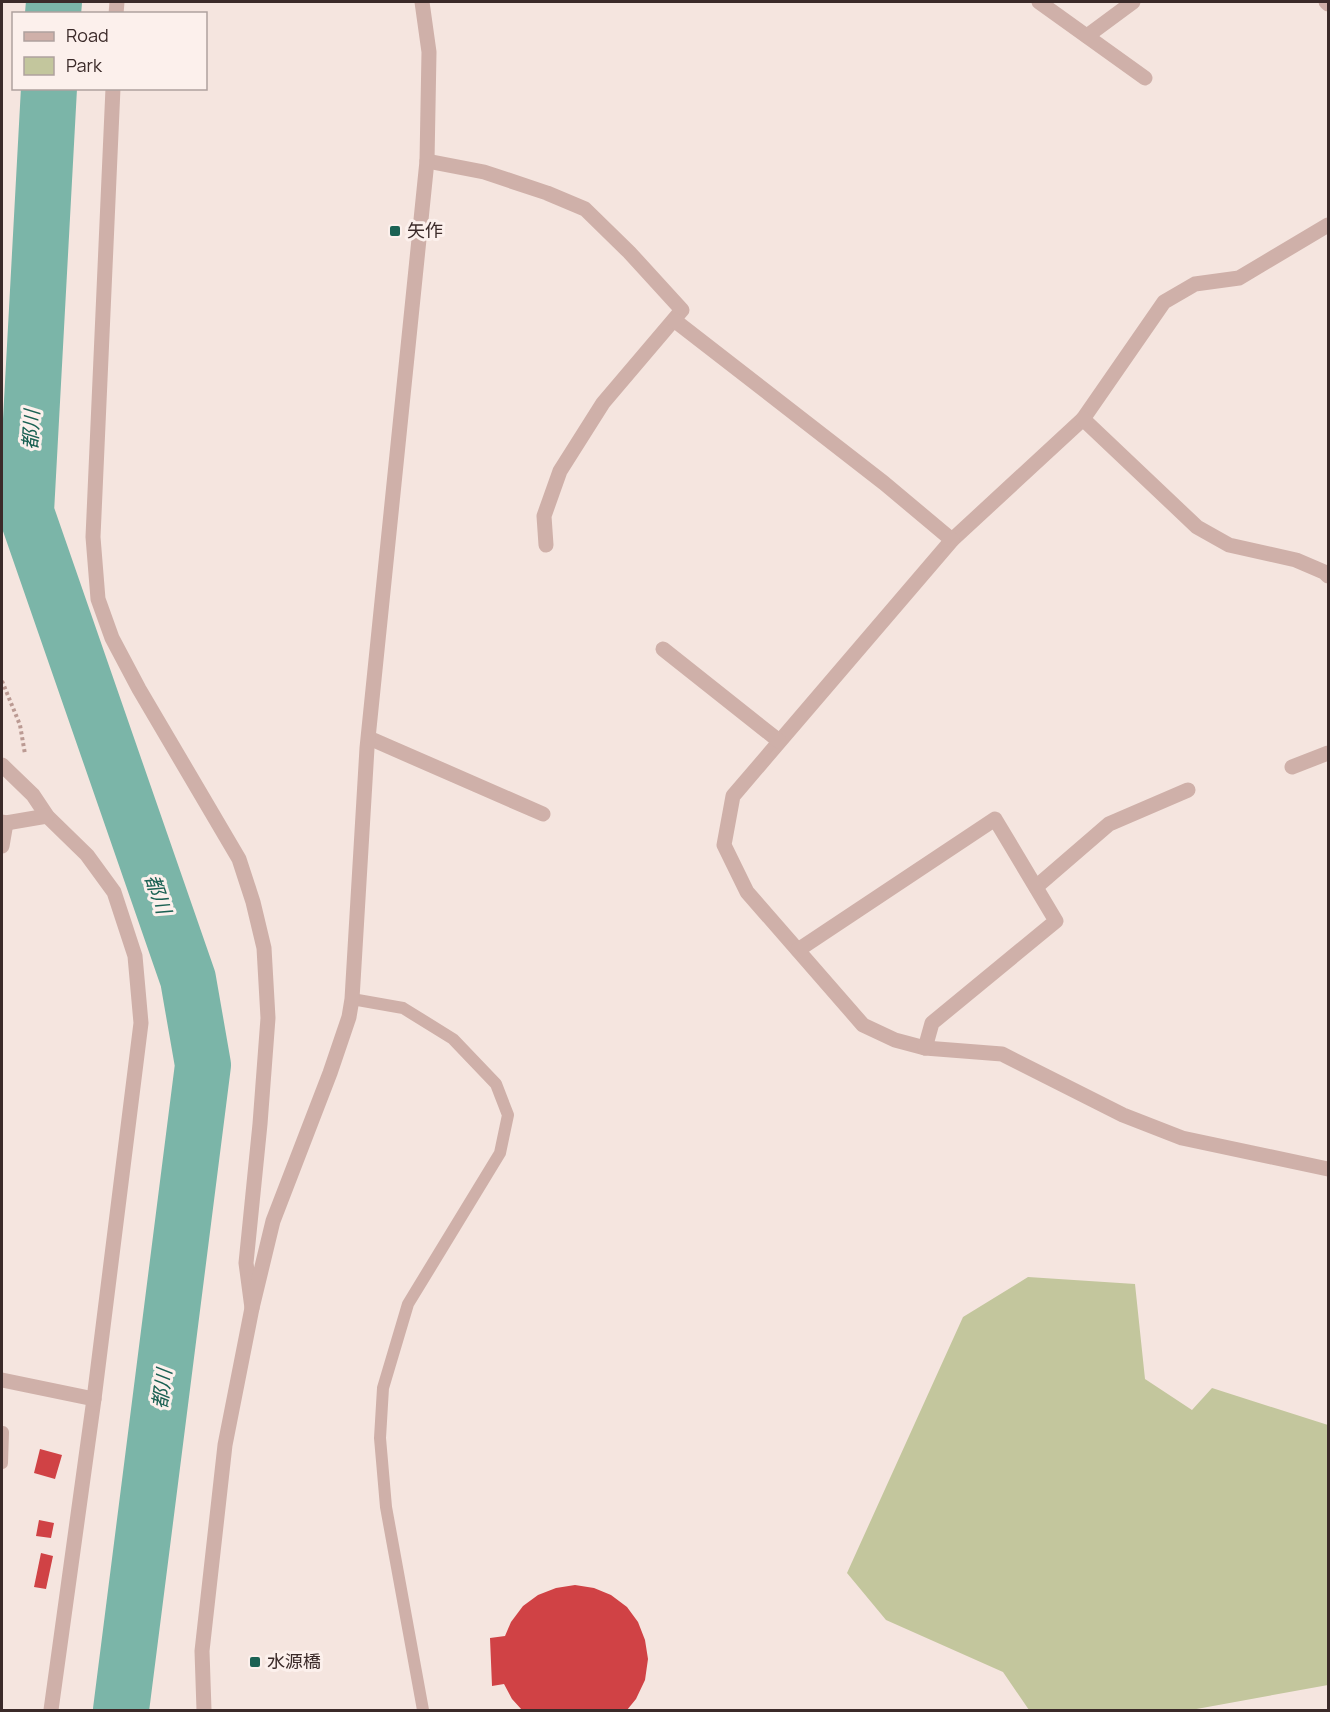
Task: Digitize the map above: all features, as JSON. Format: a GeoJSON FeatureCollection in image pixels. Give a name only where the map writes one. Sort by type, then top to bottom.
{"type":"FeatureCollection","features":[{"type":"Feature","properties":{"kind":"street"},"geometry":{"type":"LineString","coordinates":[[1039,2],[1145,78]]}},
{"type":"Feature","properties":{"kind":"street"},"geometry":{"type":"LineString","coordinates":[[1087,36],[1133,2]]}},
{"type":"Feature","properties":{"kind":"street"},"geometry":{"type":"LineString","coordinates":[[204,1710],[202,1651],[225,1445],[252,1308],[273,1221],[330,1073],[349,1017],[352,999],[369,738],[427,161],[429,52],[425,3]]}},
{"type":"Feature","properties":{"kind":"street"},"geometry":{"type":"LineString","coordinates":[[113,90],[93,537],[98,599],[112,638],[134,679],[239,859],[253,902],[264,948],[268,1018],[246,1263],[252,1308]]}},
{"type":"Feature","properties":{"kind":"street"},"geometry":{"type":"LineString","coordinates":[[427,161],[484,172],[547,193],[585,209],[629,252],[682,310],[603,403],[560,471],[544,516],[546,546]]}},
{"type":"Feature","properties":{"kind":"street"},"geometry":{"type":"LineString","coordinates":[[1329,225],[1239,278],[1195,284],[1164,302],[1083,419],[952,540],[732,796],[724,845],[747,892],[863,1025],[895,1040],[925,1048],[1002,1054],[1123,1115],[1182,1138],[1329,1169]]}},
{"type":"Feature","properties":{"kind":"street"},"geometry":{"type":"LineString","coordinates":[[674,320],[885,483],[952,540]]}},
{"type":"Feature","properties":{"kind":"street"},"geometry":{"type":"LineString","coordinates":[[1083,419],[1197,527],[1228,545],[1296,560],[1329,576]]}},
{"type":"Feature","properties":{"kind":"street"},"geometry":{"type":"LineString","coordinates":[[663,649],[779,741]]}},
{"type":"Feature","properties":{"kind":"street"},"geometry":{"type":"LineString","coordinates":[[369,738],[543,814]]}},
{"type":"Feature","properties":{"kind":"street"},"geometry":{"type":"LineString","coordinates":[[1292,767],[1329,753]]}},
{"type":"Feature","properties":{"kind":"street"},"geometry":{"type":"LineString","coordinates":[[2,765],[33,795],[47,816],[87,855],[114,892],[135,956],[141,1023],[94,1399],[51,1710]]}},
{"type":"Feature","properties":{"kind":"street"},"geometry":{"type":"LineString","coordinates":[[1036,887],[1109,824],[1188,790]]}},
{"type":"Feature","properties":{"kind":"street"},"geometry":{"type":"LineString","coordinates":[[2,846],[4,823],[47,816]]}},
{"type":"Feature","properties":{"kind":"street"},"geometry":{"type":"LineString","coordinates":[[798,950],[995,819],[1056,921],[932,1023],[925,1048]]}},
{"type":"Feature","properties":{"kind":"street"},"geometry":{"type":"LineString","coordinates":[[2,1380],[94,1399]]}},
{"type":"Feature","properties":{"kind":"lane"},"geometry":{"type":"LineString","coordinates":[[352,999],[403,1008],[453,1039],[496,1084],[508,1115],[500,1153],[408,1304],[383,1388],[380,1438],[386,1507],[423,1710]]}},
{"type":"Feature","properties":{"kind":"lane"},"geometry":{"type":"LineString","coordinates":[[2,1463],[3,1432]]}},
{"type":"Feature","properties":{"kind":"path"},"geometry":{"type":"LineString","coordinates":[[2,681],[20,725],[26,755]]}},
{"type":"Feature","properties":{"kind":"green space"},"geometry":{"type":"Polygon","coordinates":[[[1028,1277],[1135,1284],[1145,1379],[1192,1410],[1212,1388],[1328,1425],[1328,1685],[1191,1710],[1029,1710],[1003,1672],[886,1620],[847,1573],[963,1317],[1028,1277]]]}},
{"type":"Feature","properties":{"kind":"building"},"geometry":{"type":"Polygon","coordinates":[[[40,1449],[62,1455],[55,1479],[34,1473],[40,1449]]]}},
{"type":"Feature","properties":{"kind":"building"},"geometry":{"type":"Polygon","coordinates":[[[39,1520],[54,1523],[51,1538],[36,1536],[39,1520]]]}},
{"type":"Feature","properties":{"kind":"building"},"geometry":{"type":"Polygon","coordinates":[[[41,1553],[53,1556],[46,1589],[34,1587],[41,1553]]]}},
{"type":"Feature","properties":{"kind":"building"},"geometry":{"type":"Polygon","coordinates":[[[575,1585],[594,1588],[611,1595],[627,1607],[638,1622],[645,1640],[648,1659],[645,1680],[636,1699],[627,1710],[522,1710],[512,1699],[504,1684],[492,1686],[490,1638],[505,1636],[511,1622],[523,1606],[538,1595],[556,1588],[575,1585]]]}},
{"type":"Feature","properties":{"kind":"waterway","name":"都川"},"geometry":{"type":"LineString","coordinates":[[53,12],[54,2]]}},
{"type":"Feature","properties":{"kind":"waterway","name":"都川"},"geometry":{"type":"LineString","coordinates":[[49,90],[26,512],[188,979],[203,1065],[121,1710]]}},
{"type":"Feature","properties":{"kind":"place","name":"矢作"},"geometry":{"type":"Point","coordinates":[395,231]}},
{"type":"Feature","properties":{"kind":"place","name":"水源橋"},"geometry":{"type":"Point","coordinates":[255,1662]}}]}
